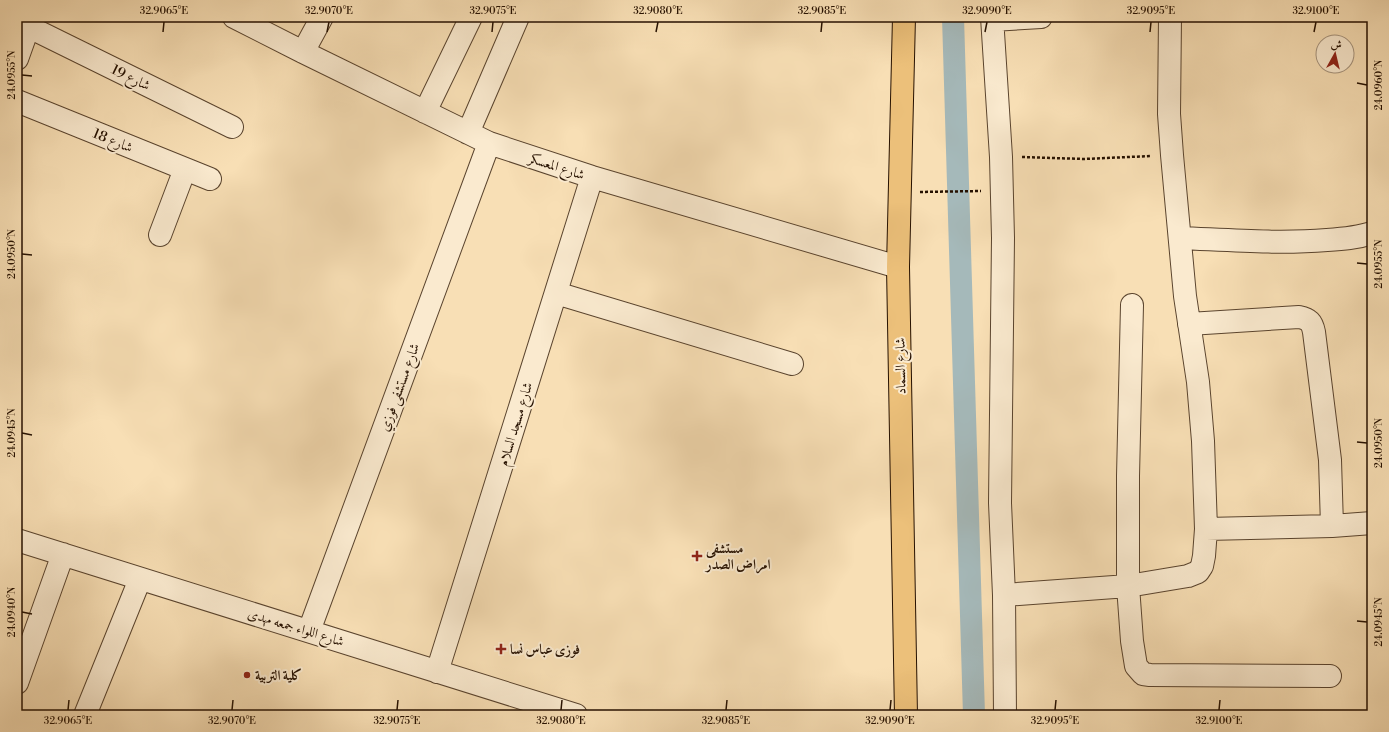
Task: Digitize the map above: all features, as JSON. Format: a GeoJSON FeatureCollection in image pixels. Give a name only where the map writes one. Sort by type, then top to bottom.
{"type":"FeatureCollection","features":[{"type":"Feature","properties":{"kind":"highway","name":"شارع السماد"},"geometry":{"type":"LineString","coordinates":[[904,17],[898,266],[906,715]]}},
{"type":"Feature","properties":{"kind":"street","name":"شارع المعسكر"},"geometry":{"type":"LineString","coordinates":[[234,17],[489,143],[592,177],[898,266]]}},
{"type":"Feature","properties":{"kind":"street"},"geometry":{"type":"LineString","coordinates":[[303,52],[322,17]]}},
{"type":"Feature","properties":{"kind":"street"},"geometry":{"type":"LineString","coordinates":[[425,112],[470,17]]}},
{"type":"Feature","properties":{"kind":"street"},"geometry":{"type":"LineString","coordinates":[[468,132],[518,17]]}},
{"type":"Feature","properties":{"kind":"street"},"geometry":{"type":"LineString","coordinates":[[1005,715],[1004,595],[1000,503],[1003,246],[1001,157],[992,19],[1041,17]]}},
{"type":"Feature","properties":{"kind":"street"},"geometry":{"type":"LineString","coordinates":[[1004,595],[1128,586],[1188,576],[1198,572],[1202,566],[1206,529],[1203,441],[1198,382],[1185,296],[1172,155],[1169,114],[1170,17]]}},
{"type":"Feature","properties":{"kind":"street"},"geometry":{"type":"LineString","coordinates":[[17,59],[26,29]]}},
{"type":"Feature","properties":{"kind":"street","name":"شارع 19"},"geometry":{"type":"LineString","coordinates":[[26,29],[232,127]]}},
{"type":"Feature","properties":{"kind":"street","name":"شارع 18"},"geometry":{"type":"LineString","coordinates":[[17,101],[210,179]]}},
{"type":"Feature","properties":{"kind":"street","name":"شارع مستشفى فوزي"},"geometry":{"type":"LineString","coordinates":[[309,631],[489,143]]}},
{"type":"Feature","properties":{"kind":"street"},"geometry":{"type":"LineString","coordinates":[[160,235],[185,169]]}},
{"type":"Feature","properties":{"kind":"street","name":"شارع مسجد السلام"},"geometry":{"type":"LineString","coordinates":[[438,672],[592,177]]}},
{"type":"Feature","properties":{"kind":"street"},"geometry":{"type":"LineString","coordinates":[[1180,238],[1258,242],[1308,242],[1352,238],[1372,233]]}},
{"type":"Feature","properties":{"kind":"street"},"geometry":{"type":"LineString","coordinates":[[556,293],[792,364]]}},
{"type":"Feature","properties":{"kind":"street"},"geometry":{"type":"LineString","coordinates":[[1132,305],[1128,476],[1128,586],[1132,640],[1136,666],[1143,674],[1155,675],[1330,676]]}},
{"type":"Feature","properties":{"kind":"street"},"geometry":{"type":"LineString","coordinates":[[1189,324],[1299,317],[1307,318],[1312,323],[1330,460],[1332,526]]}},
{"type":"Feature","properties":{"kind":"street"},"geometry":{"type":"LineString","coordinates":[[1206,529],[1332,526],[1372,523]]}},
{"type":"Feature","properties":{"kind":"street","name":"شارع اللواء جمعه مهدى"},"geometry":{"type":"LineString","coordinates":[[17,540],[576,715]]}},
{"type":"Feature","properties":{"kind":"street"},"geometry":{"type":"LineString","coordinates":[[17,683],[63,554]]}},
{"type":"Feature","properties":{"kind":"street"},"geometry":{"type":"LineString","coordinates":[[85,715],[140,579]]}},
{"type":"Feature","properties":{"kind":"path"},"geometry":{"type":"LineString","coordinates":[[1001,157],[1084,159],[1172,155]]}},
{"type":"Feature","properties":{"kind":"path"},"geometry":{"type":"LineString","coordinates":[[925,192],[987,190]]}},
{"type":"Feature","properties":{"kind":"waterway"},"geometry":{"type":"LineString","coordinates":[[953,17],[974,715]]}},
{"type":"Feature","properties":{"kind":"place","name":"مستشفى امراض الصدر"},"geometry":{"type":"Point","coordinates":[697,556]}},
{"type":"Feature","properties":{"kind":"place","name":"فوزى عباس نسا"},"geometry":{"type":"Point","coordinates":[501,649]}},
{"type":"Feature","properties":{"kind":"place","name":"كلية التربية"},"geometry":{"type":"Point","coordinates":[247,675]}}]}
